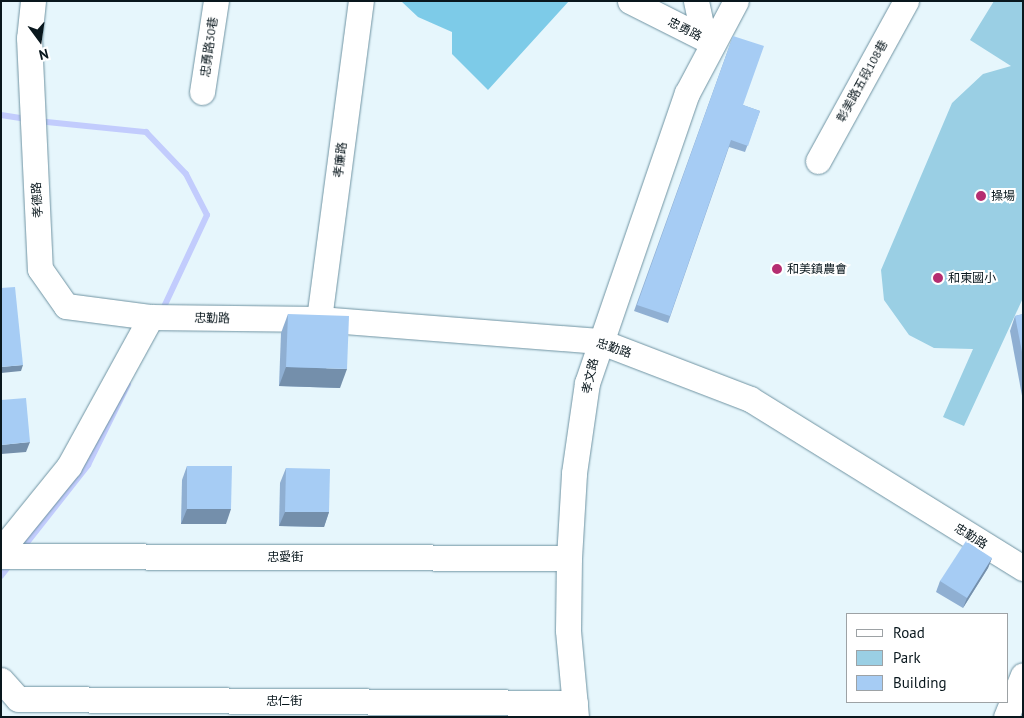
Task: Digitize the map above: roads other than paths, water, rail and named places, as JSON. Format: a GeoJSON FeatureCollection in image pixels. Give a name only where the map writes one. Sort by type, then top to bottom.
{"type":"FeatureCollection","features":[{"type":"Feature","properties":{"kind":"street","name":"孝德路"},"geometry":{"type":"LineString","coordinates":[[33,1],[29,38],[40,269],[66,306],[150,317]]}},
{"type":"Feature","properties":{"kind":"street","name":"忠勇路30巷"},"geometry":{"type":"LineString","coordinates":[[202,92],[216,1]]}},
{"type":"Feature","properties":{"kind":"street","name":"孝廉路"},"geometry":{"type":"LineString","coordinates":[[320,319],[360,1]]}},
{"type":"Feature","properties":{"kind":"street","name":"忠勇路"},"geometry":{"type":"LineString","coordinates":[[630,1],[713,43]]}},
{"type":"Feature","properties":{"kind":"street"},"geometry":{"type":"LineString","coordinates":[[696,1],[700,24],[713,43]]}},
{"type":"Feature","properties":{"kind":"street","name":"孝文路"},"geometry":{"type":"LineString","coordinates":[[575,710],[569,558],[574,473],[587,383],[599,341],[687,92],[736,1]]}},
{"type":"Feature","properties":{"kind":"street","name":"彰美路五段108巷"},"geometry":{"type":"LineString","coordinates":[[818,161],[906,1]]}},
{"type":"Feature","properties":{"kind":"street","name":"忠勤路"},"geometry":{"type":"LineString","coordinates":[[150,317],[320,319],[599,341],[750,399],[1023,568]]}},
{"type":"Feature","properties":{"kind":"street"},"geometry":{"type":"LineString","coordinates":[[1,550],[69,466],[150,317]]}},
{"type":"Feature","properties":{"kind":"street","name":"忠愛街"},"geometry":{"type":"LineString","coordinates":[[1,556],[569,558]]}},
{"type":"Feature","properties":{"kind":"street"},"geometry":{"type":"LineString","coordinates":[[1006,717],[1023,675]]}},
{"type":"Feature","properties":{"kind":"street","name":"忠仁街"},"geometry":{"type":"LineString","coordinates":[[1,680],[18,699],[575,710]]}},
{"type":"Feature","properties":{"kind":"waterway"},"geometry":{"type":"LineString","coordinates":[[1,115],[27,119]]}},
{"type":"Feature","properties":{"kind":"waterway"},"geometry":{"type":"LineString","coordinates":[[37,121],[146,132],[186,174],[207,215],[162,311]]}},
{"type":"Feature","properties":{"kind":"waterway"},"geometry":{"type":"LineString","coordinates":[[22,549],[88,465],[128,384]]}},
{"type":"Feature","properties":{"kind":"waterway"},"geometry":{"type":"LineString","coordinates":[[1,576],[11,563]]}},
{"type":"Feature","properties":{"kind":"place","name":"操場"},"geometry":{"type":"Point","coordinates":[981,196]}},
{"type":"Feature","properties":{"kind":"place","name":"和美鎮農會"},"geometry":{"type":"Point","coordinates":[777,269]}},
{"type":"Feature","properties":{"kind":"place","name":"和東國小"},"geometry":{"type":"Point","coordinates":[938,278]}}]}
